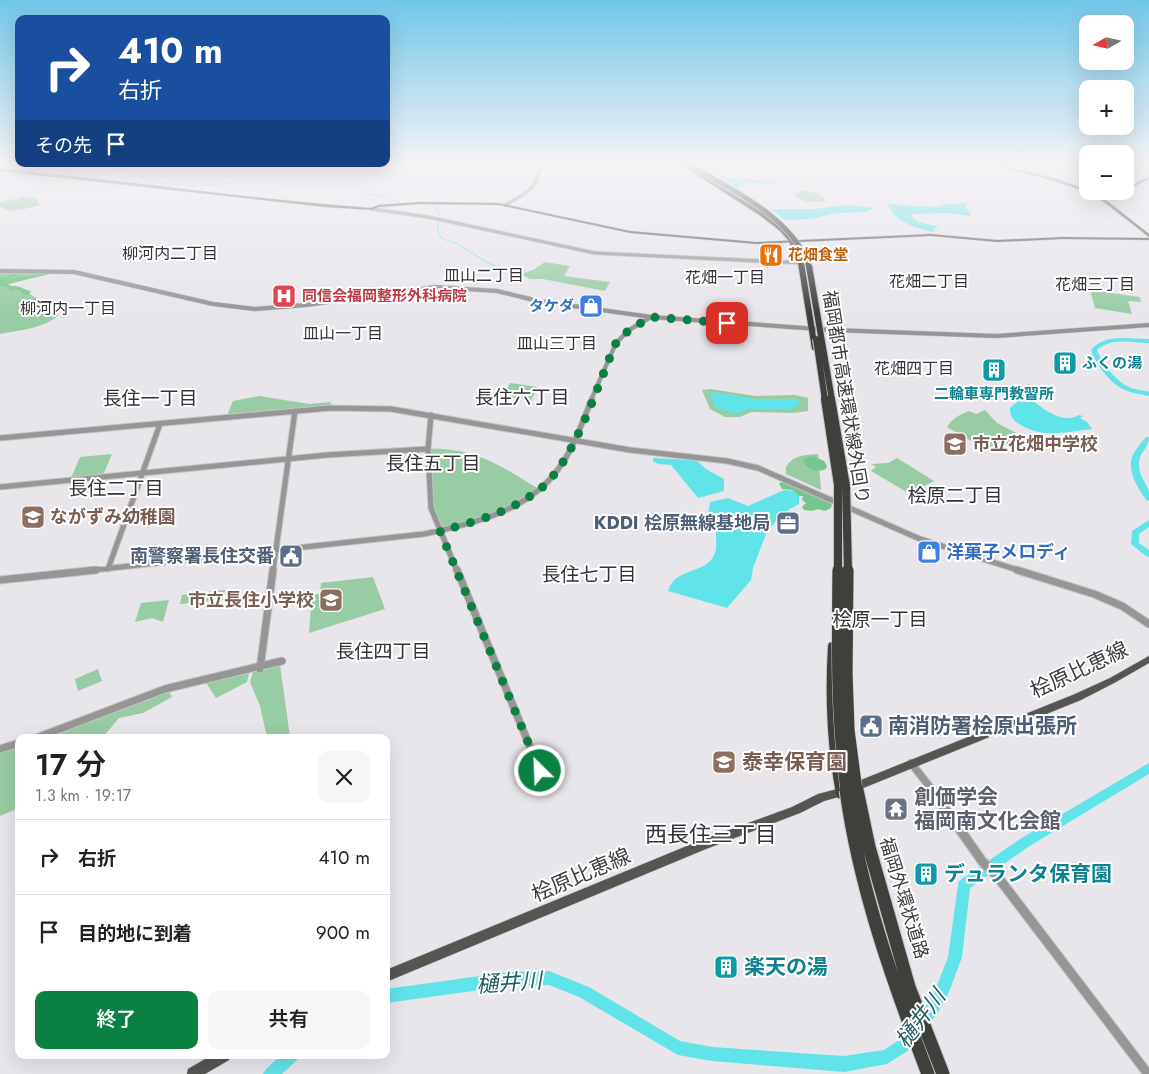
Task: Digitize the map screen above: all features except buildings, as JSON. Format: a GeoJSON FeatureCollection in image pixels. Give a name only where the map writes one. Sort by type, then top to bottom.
{"type":"FeatureCollection","features":[{"type":"Feature","properties":{"kind":"highway","name":"福岡外環状道路"},"geometry":{"type":"LineString","coordinates":[[760,213],[795,242],[804,263],[832,429],[836,502],[835,600],[831,681],[833,726],[842,792],[854,856],[880,951],[909,1032],[937,1074]]}},
{"type":"Feature","properties":{"kind":"highway"},"geometry":{"type":"LineString","coordinates":[[760,213],[774,222],[796,246],[804,265],[838,485],[838,709],[844,777],[874,913],[896,987],[937,1074]]}},
{"type":"Feature","properties":{"kind":"highway","name":"福岡都市高速環状線外回り"},"geometry":{"type":"LineString","coordinates":[[765,213],[778,221],[801,246],[809,266],[846,486],[848,512],[847,673],[849,730],[855,778],[869,848],[911,988]]}},
{"type":"Feature","properties":{"kind":"highway","name":"福岡外環状道路"},"geometry":{"type":"LineString","coordinates":[[832,429],[845,474],[849,508],[847,662],[852,752],[857,785],[866,836],[878,882],[911,988],[930,1036],[937,1074]]}},
{"type":"Feature","properties":{"kind":"highway"},"geometry":{"type":"LineString","coordinates":[[911,988],[937,1074]]}},
{"type":"Feature","properties":{"kind":"main road"},"geometry":{"type":"LineString","coordinates":[[545,213],[654,235],[756,243],[795,242],[831,238],[941,235],[997,241],[1149,237]]}},
{"type":"Feature","properties":{"kind":"main road"},"geometry":{"type":"LineString","coordinates":[[1119,213],[1149,237]]}},
{"type":"Feature","properties":{"kind":"main road","name":"桧原比恵線"},"geometry":{"type":"LineString","coordinates":[[390,974],[703,845],[796,810],[822,798],[842,792],[1078,697],[1113,680],[1149,659]]}},
{"type":"Feature","properties":{"kind":"main road"},"geometry":{"type":"LineString","coordinates":[[193,1074],[217,1059]]}},
{"type":"Feature","properties":{"kind":"street"},"geometry":{"type":"LineString","coordinates":[[411,213],[595,253],[804,263]]}},
{"type":"Feature","properties":{"kind":"street"},"geometry":{"type":"LineString","coordinates":[[0,271],[74,272],[213,304],[243,308],[298,306],[435,287],[497,291],[544,302],[651,317],[816,329],[996,336],[1149,325]]}},
{"type":"Feature","properties":{"kind":"street"},"geometry":{"type":"LineString","coordinates":[[0,580],[440,531],[495,514],[538,490],[554,475],[566,458],[574,441],[616,343],[629,330],[651,317]]}},
{"type":"Feature","properties":{"kind":"street"},"geometry":{"type":"LineString","coordinates":[[0,438],[330,408],[377,407],[630,450],[728,461],[758,468],[949,549],[1094,594],[1122,606],[1149,624]]}},
{"type":"Feature","properties":{"kind":"street"},"geometry":{"type":"LineString","coordinates":[[260,669],[295,412]]}},
{"type":"Feature","properties":{"kind":"street"},"geometry":{"type":"LineString","coordinates":[[431,415],[428,449],[431,508],[540,771]]}},
{"type":"Feature","properties":{"kind":"street"},"geometry":{"type":"LineString","coordinates":[[108,569],[160,424]]}},
{"type":"Feature","properties":{"kind":"street"},"geometry":{"type":"LineString","coordinates":[[0,487],[289,459],[428,449]]}},
{"type":"Feature","properties":{"kind":"street"},"geometry":{"type":"LineString","coordinates":[[46,734],[152,692],[217,675],[260,669],[282,661]]}},
{"type":"Feature","properties":{"kind":"street"},"geometry":{"type":"LineString","coordinates":[[0,749],[15,744]]}},
{"type":"Feature","properties":{"kind":"street"},"geometry":{"type":"LineString","coordinates":[[911,763],[946,807],[982,861],[995,874],[1148,1074]]}},
{"type":"Feature","properties":{"kind":"green space"},"geometry":{"type":"Polygon","coordinates":[[[545,262],[570,266],[564,276],[610,282],[605,291],[543,279],[530,279],[521,274],[533,270],[545,262]]]}},
{"type":"Feature","properties":{"kind":"green space"},"geometry":{"type":"Polygon","coordinates":[[[0,272],[56,273],[18,280],[6,285],[20,287],[40,301],[39,306],[44,309],[54,310],[58,316],[45,324],[0,334],[0,272]]]}},
{"type":"Feature","properties":{"kind":"green space"},"geometry":{"type":"Polygon","coordinates":[[[24,273],[12,277],[10,280],[16,277],[54,273],[8,284],[30,291],[28,295],[23,294],[21,290],[9,291],[9,288],[0,286],[0,277],[24,273]]]}},
{"type":"Feature","properties":{"kind":"green space"},"geometry":{"type":"Polygon","coordinates":[[[1090,290],[1140,297],[1141,302],[1128,301],[1132,314],[1095,308],[1090,290]]]}},
{"type":"Feature","properties":{"kind":"green space"},"geometry":{"type":"Polygon","coordinates":[[[510,383],[538,387],[531,400],[503,396],[510,383]]]}},
{"type":"Feature","properties":{"kind":"green space"},"geometry":{"type":"Polygon","coordinates":[[[710,389],[756,396],[795,395],[808,398],[808,411],[793,413],[751,412],[740,417],[725,417],[710,409],[702,390],[710,389]]]}},
{"type":"Feature","properties":{"kind":"green space"},"geometry":{"type":"Polygon","coordinates":[[[259,396],[309,404],[331,402],[330,408],[226,418],[233,401],[259,396]]]}},
{"type":"Feature","properties":{"kind":"green space"},"geometry":{"type":"Polygon","coordinates":[[[985,410],[997,423],[1022,436],[990,452],[947,427],[954,419],[966,412],[969,411],[976,414],[985,410]]]}},
{"type":"Feature","properties":{"kind":"green space"},"geometry":{"type":"Polygon","coordinates":[[[428,449],[459,451],[473,455],[499,466],[539,489],[495,514],[440,531],[431,508],[428,449]]]}},
{"type":"Feature","properties":{"kind":"green space"},"geometry":{"type":"Polygon","coordinates":[[[112,454],[103,475],[71,478],[80,457],[112,454]]]}},
{"type":"Feature","properties":{"kind":"green space"},"geometry":{"type":"Polygon","coordinates":[[[818,454],[821,490],[786,474],[786,467],[792,460],[800,456],[818,454]]]}},
{"type":"Feature","properties":{"kind":"green space"},"geometry":{"type":"Polygon","coordinates":[[[813,456],[824,461],[827,466],[826,469],[815,470],[805,465],[803,459],[813,456]]]}},
{"type":"Feature","properties":{"kind":"green space"},"geometry":{"type":"Polygon","coordinates":[[[897,458],[934,481],[910,494],[871,471],[876,467],[871,464],[888,463],[897,458]]]}},
{"type":"Feature","properties":{"kind":"green space"},"geometry":{"type":"Polygon","coordinates":[[[784,482],[829,501],[832,505],[831,508],[825,511],[818,509],[812,511],[804,510],[802,507],[806,503],[802,500],[803,496],[797,496],[792,490],[782,489],[779,483],[784,482]]]}},
{"type":"Feature","properties":{"kind":"green space"},"geometry":{"type":"Polygon","coordinates":[[[373,577],[385,609],[309,633],[312,594],[320,594],[321,583],[373,577]]]}},
{"type":"Feature","properties":{"kind":"green space"},"geometry":{"type":"Polygon","coordinates":[[[225,590],[223,600],[180,604],[182,595],[225,590]]]}},
{"type":"Feature","properties":{"kind":"green space"},"geometry":{"type":"Polygon","coordinates":[[[169,600],[163,622],[152,618],[135,622],[141,603],[169,600]]]}},
{"type":"Feature","properties":{"kind":"green space"},"geometry":{"type":"Polygon","coordinates":[[[280,665],[290,734],[266,734],[260,706],[250,682],[253,672],[280,665]]]}},
{"type":"Feature","properties":{"kind":"green space"},"geometry":{"type":"Polygon","coordinates":[[[98,669],[102,681],[78,691],[75,679],[98,669]]]}},
{"type":"Feature","properties":{"kind":"green space"},"geometry":{"type":"Polygon","coordinates":[[[249,673],[247,682],[216,698],[205,681],[249,673]]]}},
{"type":"Feature","properties":{"kind":"green space"},"geometry":{"type":"Polygon","coordinates":[[[167,688],[172,697],[143,713],[119,718],[106,734],[46,734],[167,688]]]}},
{"type":"Feature","properties":{"kind":"green space"},"geometry":{"type":"Polygon","coordinates":[[[15,744],[15,810],[0,816],[0,749],[15,744]]]}},
{"type":"Feature","properties":{"kind":"water"},"geometry":{"type":"Polygon","coordinates":[[[776,213],[836,213],[811,219],[785,220],[776,213]]]}},
{"type":"Feature","properties":{"kind":"water"},"geometry":{"type":"Polygon","coordinates":[[[893,213],[943,213],[913,214],[911,216],[918,222],[939,227],[933,229],[935,231],[933,232],[906,223],[893,213]]]}},
{"type":"Feature","properties":{"kind":"water"},"geometry":{"type":"Polygon","coordinates":[[[948,213],[970,213],[970,216],[948,213]]]}},
{"type":"Feature","properties":{"kind":"water"},"geometry":{"type":"Polygon","coordinates":[[[1019,389],[1039,405],[1059,417],[1072,418],[1079,415],[1083,416],[1080,418],[1087,422],[1092,429],[1064,433],[1046,433],[1028,429],[1012,418],[1010,408],[1017,402],[1011,394],[1016,393],[1019,389]]]}},
{"type":"Feature","properties":{"kind":"water"},"geometry":{"type":"Polygon","coordinates":[[[710,393],[757,399],[795,399],[801,401],[793,409],[749,409],[735,414],[715,407],[710,393]]]}},
{"type":"Feature","properties":{"kind":"water"},"geometry":{"type":"Polygon","coordinates":[[[653,458],[696,460],[706,469],[724,479],[724,491],[698,498],[671,465],[658,464],[653,461],[653,458]]]}},
{"type":"Feature","properties":{"kind":"water"},"geometry":{"type":"Polygon","coordinates":[[[784,490],[794,491],[799,496],[799,504],[781,514],[766,534],[753,568],[751,580],[727,608],[668,591],[672,583],[678,578],[705,565],[715,553],[716,533],[707,522],[710,502],[728,498],[748,506],[784,490]]]}},
{"type":"Feature","properties":{"kind":"waterway"},"geometry":{"type":"LineString","coordinates":[[439,222],[437,231],[441,238],[457,244],[489,264],[504,269],[525,270]]}},
{"type":"Feature","properties":{"kind":"waterway","name":"樋井川"},"geometry":{"type":"LineString","coordinates":[[1149,341],[1119,340],[1105,342],[1094,350],[1102,365],[1122,386],[1149,394]]}},
{"type":"Feature","properties":{"kind":"waterway","name":"樋井川"},"geometry":{"type":"LineString","coordinates":[[1149,439],[1138,452],[1135,461],[1136,473],[1149,498]]}},
{"type":"Feature","properties":{"kind":"waterway","name":"樋井川"},"geometry":{"type":"LineString","coordinates":[[1149,523],[1135,533],[1135,544],[1149,554]]}},
{"type":"Feature","properties":{"kind":"waterway","name":"樋井川"},"geometry":{"type":"LineString","coordinates":[[390,995],[509,979],[549,978],[584,992],[678,1048],[712,1054],[844,1064],[887,1057],[904,1045],[932,1009],[944,987],[955,957],[964,885],[1024,843],[1149,768]]}},
{"type":"Feature","properties":{"kind":"waterway","name":"樋井川"},"geometry":{"type":"LineString","coordinates":[[271,1074],[288,1059]]}},
{"type":"Feature","properties":{"kind":"place","name":"花畑食堂"},"geometry":{"type":"Point","coordinates":[771,255]}},
{"type":"Feature","properties":{"kind":"place","name":"同信会福岡整形外科病院"},"geometry":{"type":"Point","coordinates":[284,296]}},
{"type":"Feature","properties":{"kind":"place","name":"タケダ"},"geometry":{"type":"Point","coordinates":[591,306]}},
{"type":"Feature","properties":{"kind":"place","name":"ふくの湯"},"geometry":{"type":"Point","coordinates":[1065,363]}},
{"type":"Feature","properties":{"kind":"place","name":"二輪車専門教習所"},"geometry":{"type":"Point","coordinates":[994,370]}},
{"type":"Feature","properties":{"kind":"place","name":"市立花畑中学校"},"geometry":{"type":"Point","coordinates":[955,444]}},
{"type":"Feature","properties":{"kind":"place","name":"ながずみ幼稚園"},"geometry":{"type":"Point","coordinates":[33,517]}},
{"type":"Feature","properties":{"kind":"place","name":"KDDI 桧原無線基地局"},"geometry":{"type":"Point","coordinates":[788,523]}},
{"type":"Feature","properties":{"kind":"place","name":"洋菓子メロディ"},"geometry":{"type":"Point","coordinates":[929,552]}},
{"type":"Feature","properties":{"kind":"place","name":"南警察署長住交番"},"geometry":{"type":"Point","coordinates":[291,556]}},
{"type":"Feature","properties":{"kind":"place","name":"市立長住小学校"},"geometry":{"type":"Point","coordinates":[331,600]}},
{"type":"Feature","properties":{"kind":"place","name":"南消防署桧原出張所"},"geometry":{"type":"Point","coordinates":[871,726]}},
{"type":"Feature","properties":{"kind":"place","name":"泰幸保育園"},"geometry":{"type":"Point","coordinates":[724,762]}},
{"type":"Feature","properties":{"kind":"place","name":"創価学会 福岡南文化会館"},"geometry":{"type":"Point","coordinates":[896,809]}},
{"type":"Feature","properties":{"kind":"place","name":"デュランタ保育園"},"geometry":{"type":"Point","coordinates":[926,874]}},
{"type":"Feature","properties":{"kind":"place","name":"楽天の湯"},"geometry":{"type":"Point","coordinates":[726,967]}},
{"type":"Feature","properties":{"kind":"district","name":"柳河内二丁目"},"geometry":{"type":"Point","coordinates":[170,253]}},
{"type":"Feature","properties":{"kind":"district","name":"皿山二丁目"},"geometry":{"type":"Point","coordinates":[484,275]}},
{"type":"Feature","properties":{"kind":"district","name":"花畑一丁目"},"geometry":{"type":"Point","coordinates":[725,277]}},
{"type":"Feature","properties":{"kind":"district","name":"花畑二丁目"},"geometry":{"type":"Point","coordinates":[929,281]}},
{"type":"Feature","properties":{"kind":"district","name":"花畑三丁目"},"geometry":{"type":"Point","coordinates":[1095,284]}},
{"type":"Feature","properties":{"kind":"district","name":"柳河内一丁目"},"geometry":{"type":"Point","coordinates":[68,308]}},
{"type":"Feature","properties":{"kind":"district","name":"皿山一丁目"},"geometry":{"type":"Point","coordinates":[343,333]}},
{"type":"Feature","properties":{"kind":"district","name":"皿山三丁目"},"geometry":{"type":"Point","coordinates":[557,343]}},
{"type":"Feature","properties":{"kind":"district","name":"花畑四丁目"},"geometry":{"type":"Point","coordinates":[914,368]}},
{"type":"Feature","properties":{"kind":"district","name":"長住六丁目"},"geometry":{"type":"Point","coordinates":[522,397]}},
{"type":"Feature","properties":{"kind":"district","name":"長住一丁目"},"geometry":{"type":"Point","coordinates":[150,398]}},
{"type":"Feature","properties":{"kind":"district","name":"長住五丁目"},"geometry":{"type":"Point","coordinates":[433,463]}},
{"type":"Feature","properties":{"kind":"district","name":"長住二丁目"},"geometry":{"type":"Point","coordinates":[116,488]}},
{"type":"Feature","properties":{"kind":"district","name":"桧原二丁目"},"geometry":{"type":"Point","coordinates":[955,495]}},
{"type":"Feature","properties":{"kind":"district","name":"長住七丁目"},"geometry":{"type":"Point","coordinates":[589,574]}},
{"type":"Feature","properties":{"kind":"district","name":"桧原一丁目"},"geometry":{"type":"Point","coordinates":[880,619]}},
{"type":"Feature","properties":{"kind":"district","name":"長住四丁目"},"geometry":{"type":"Point","coordinates":[383,651]}},
{"type":"Feature","properties":{"kind":"district","name":"西長住三丁目"},"geometry":{"type":"Point","coordinates":[711,834]}},
{"type":"Feature","properties":{"kind":"route"},"geometry":{"type":"LineString","coordinates":[[540,771],[440,531],[476,522],[495,514],[538,490],[554,475],[566,458],[574,441],[616,343],[629,330],[651,317],[727,323]]}}]}
